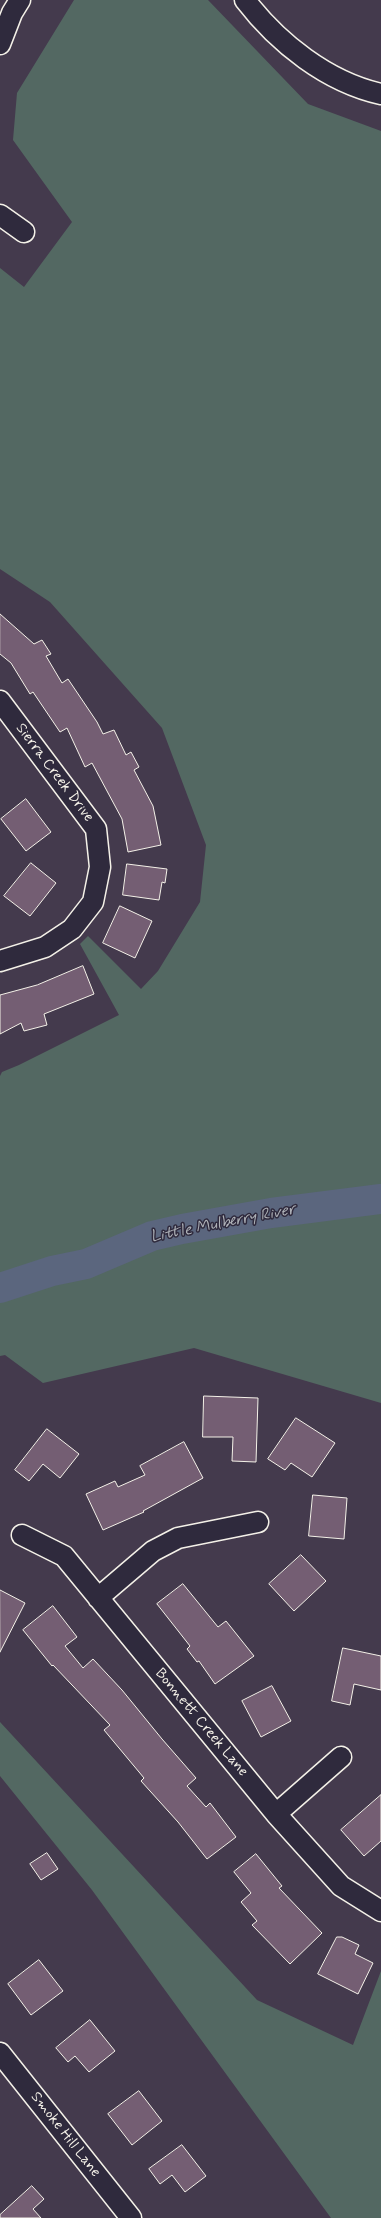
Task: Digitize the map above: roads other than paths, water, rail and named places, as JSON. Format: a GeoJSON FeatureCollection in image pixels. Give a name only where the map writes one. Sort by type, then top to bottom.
{"type":"FeatureCollection","features":[{"type":"Feature","properties":{"kind":"street"},"geometry":{"type":"LineString","coordinates":[[0,44],[12,13],[20,0]]}},
{"type":"Feature","properties":{"kind":"street"},"geometry":{"type":"LineString","coordinates":[[245,0],[263,23],[309,62],[359,90],[381,94]]}},
{"type":"Feature","properties":{"kind":"street"},"geometry":{"type":"LineString","coordinates":[[0,215],[24,232]]}},
{"type":"Feature","properties":{"kind":"street","name":"Sierra Creek Drive"},"geometry":{"type":"LineString","coordinates":[[0,701],[96,829],[100,866],[93,902],[72,929],[46,947],[0,961]]}},
{"type":"Feature","properties":{"kind":"street"},"geometry":{"type":"LineString","coordinates":[[98,1598],[153,1551],[178,1538],[258,1522]]}},
{"type":"Feature","properties":{"kind":"street","name":"Bonnett Creek Lane"},"geometry":{"type":"LineString","coordinates":[[22,1535],[64,1556],[276,1814],[341,1886],[381,1911]]}},
{"type":"Feature","properties":{"kind":"street"},"geometry":{"type":"LineString","coordinates":[[276,1814],[341,1757]]}},
{"type":"Feature","properties":{"kind":"street","name":"Smoke Hill Lane"},"geometry":{"type":"LineString","coordinates":[[0,2053],[131,2218]]}},
{"type":"Feature","properties":{"kind":"waterway","name":"Little Mulberry River"},"geometry":{"type":"LineString","coordinates":[[0,1288],[52,1271],[86,1264],[152,1236],[271,1213],[381,1199]]}}]}
